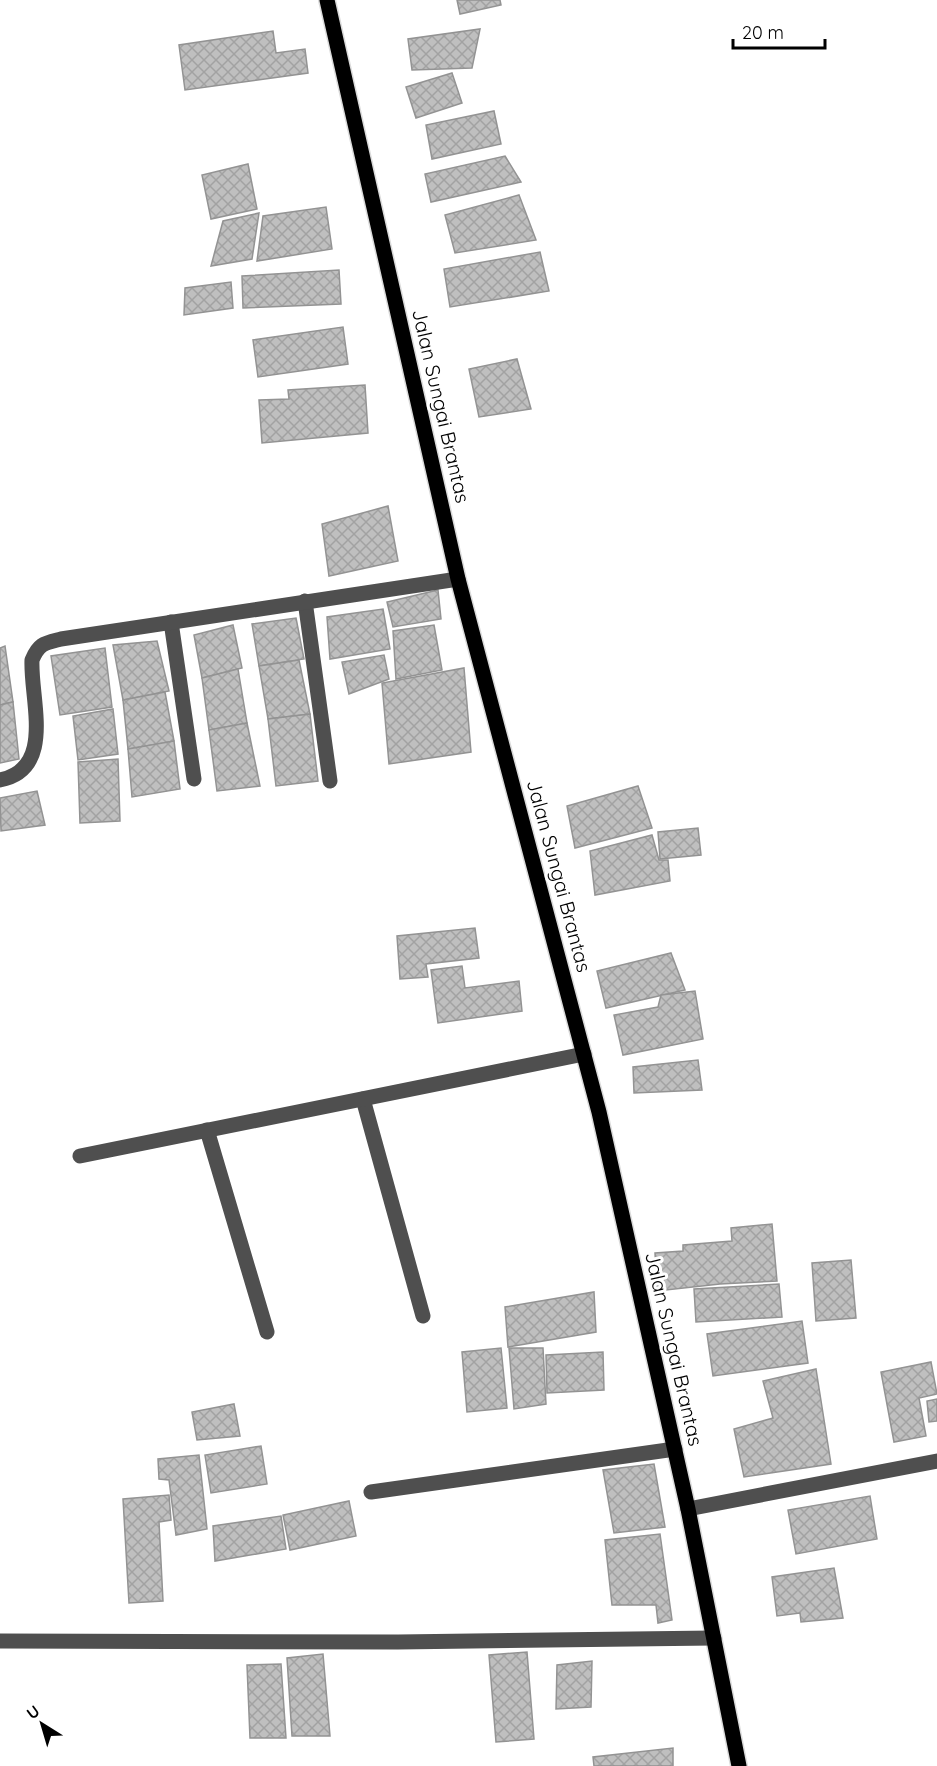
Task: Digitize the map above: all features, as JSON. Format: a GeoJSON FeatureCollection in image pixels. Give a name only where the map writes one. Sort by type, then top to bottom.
{"type":"FeatureCollection","features":[{"type":"Feature","properties":{"kind":"main road","name":"Jalan Sungai Brantas"},"geometry":{"type":"LineString","coordinates":[[327,0],[458,579],[602,1124],[688,1509],[739,1766]]}},
{"type":"Feature","properties":{"kind":"street"},"geometry":{"type":"LineString","coordinates":[[0,780],[19,773],[28,764],[35,748],[36,717],[32,660],[41,645],[61,639],[458,579]]}},
{"type":"Feature","properties":{"kind":"street"},"geometry":{"type":"LineString","coordinates":[[304,601],[330,781]]}},
{"type":"Feature","properties":{"kind":"street"},"geometry":{"type":"LineString","coordinates":[[171,622],[194,779]]}},
{"type":"Feature","properties":{"kind":"street"},"geometry":{"type":"LineString","coordinates":[[80,1156],[584,1054]]}},
{"type":"Feature","properties":{"kind":"street"},"geometry":{"type":"LineString","coordinates":[[363,1099],[423,1316]]}},
{"type":"Feature","properties":{"kind":"street"},"geometry":{"type":"LineString","coordinates":[[207,1130],[267,1332]]}},
{"type":"Feature","properties":{"kind":"street"},"geometry":{"type":"LineString","coordinates":[[371,1492],[675,1449]]}},
{"type":"Feature","properties":{"kind":"street"},"geometry":{"type":"LineString","coordinates":[[688,1509],[937,1461]]}},
{"type":"Feature","properties":{"kind":"street"},"geometry":{"type":"LineString","coordinates":[[0,1641],[398,1642],[714,1638]]}},
{"type":"Feature","properties":{"kind":"building"},"geometry":{"type":"Polygon","coordinates":[[[457,0],[500,0],[501,5],[460,14],[457,0]]]}},
{"type":"Feature","properties":{"kind":"building"},"geometry":{"type":"Polygon","coordinates":[[[480,29],[472,68],[412,70],[408,39],[480,29]]]}},
{"type":"Feature","properties":{"kind":"building"},"geometry":{"type":"Polygon","coordinates":[[[273,31],[276,53],[305,49],[308,73],[185,90],[179,45],[273,31]]]}},
{"type":"Feature","properties":{"kind":"building"},"geometry":{"type":"Polygon","coordinates":[[[452,73],[462,103],[416,118],[406,87],[452,73]]]}},
{"type":"Feature","properties":{"kind":"building"},"geometry":{"type":"Polygon","coordinates":[[[494,111],[501,144],[432,159],[426,125],[494,111]]]}},
{"type":"Feature","properties":{"kind":"building"},"geometry":{"type":"Polygon","coordinates":[[[505,156],[521,182],[431,202],[425,174],[505,156]]]}},
{"type":"Feature","properties":{"kind":"building"},"geometry":{"type":"Polygon","coordinates":[[[248,164],[257,209],[211,219],[202,175],[248,164]]]}},
{"type":"Feature","properties":{"kind":"building"},"geometry":{"type":"Polygon","coordinates":[[[519,195],[536,240],[455,253],[445,215],[519,195]]]}},
{"type":"Feature","properties":{"kind":"building"},"geometry":{"type":"Polygon","coordinates":[[[326,207],[332,249],[257,261],[263,216],[326,207]]]}},
{"type":"Feature","properties":{"kind":"building"},"geometry":{"type":"Polygon","coordinates":[[[259,213],[252,259],[211,266],[223,221],[259,213]]]}},
{"type":"Feature","properties":{"kind":"building"},"geometry":{"type":"Polygon","coordinates":[[[540,252],[549,291],[450,307],[444,269],[540,252]]]}},
{"type":"Feature","properties":{"kind":"building"},"geometry":{"type":"Polygon","coordinates":[[[339,270],[341,304],[243,308],[242,276],[339,270]]]}},
{"type":"Feature","properties":{"kind":"building"},"geometry":{"type":"Polygon","coordinates":[[[231,282],[233,308],[184,315],[185,288],[231,282]]]}},
{"type":"Feature","properties":{"kind":"building"},"geometry":{"type":"Polygon","coordinates":[[[343,327],[348,364],[258,377],[253,340],[343,327]]]}},
{"type":"Feature","properties":{"kind":"building"},"geometry":{"type":"Polygon","coordinates":[[[517,359],[531,409],[479,417],[469,369],[517,359]]]}},
{"type":"Feature","properties":{"kind":"building"},"geometry":{"type":"Polygon","coordinates":[[[365,385],[368,433],[262,443],[259,400],[289,399],[288,390],[365,385]]]}},
{"type":"Feature","properties":{"kind":"building"},"geometry":{"type":"Polygon","coordinates":[[[388,506],[398,561],[329,576],[322,524],[388,506]]]}},
{"type":"Feature","properties":{"kind":"building"},"geometry":{"type":"Polygon","coordinates":[[[438,590],[441,619],[393,627],[387,602],[438,590]]]}},
{"type":"Feature","properties":{"kind":"building"},"geometry":{"type":"Polygon","coordinates":[[[383,609],[390,649],[330,659],[327,617],[383,609]]]}},
{"type":"Feature","properties":{"kind":"building"},"geometry":{"type":"Polygon","coordinates":[[[296,618],[304,659],[259,666],[252,624],[296,618]]]}},
{"type":"Feature","properties":{"kind":"building"},"geometry":{"type":"Polygon","coordinates":[[[233,625],[242,668],[202,678],[194,635],[233,625]]]}},
{"type":"Feature","properties":{"kind":"building"},"geometry":{"type":"Polygon","coordinates":[[[434,625],[442,670],[396,679],[393,631],[434,625]]]}},
{"type":"Feature","properties":{"kind":"building"},"geometry":{"type":"Polygon","coordinates":[[[157,641],[169,691],[123,700],[113,645],[157,641]]]}},
{"type":"Feature","properties":{"kind":"building"},"geometry":{"type":"Polygon","coordinates":[[[5,646],[13,702],[0,705],[0,648],[5,646]]]}},
{"type":"Feature","properties":{"kind":"building"},"geometry":{"type":"Polygon","coordinates":[[[105,648],[112,707],[60,715],[51,656],[105,648]]]}},
{"type":"Feature","properties":{"kind":"building"},"geometry":{"type":"Polygon","coordinates":[[[384,655],[389,679],[349,694],[342,662],[384,655]]]}},
{"type":"Feature","properties":{"kind":"building"},"geometry":{"type":"Polygon","coordinates":[[[299,660],[310,714],[268,719],[259,666],[299,660]]]}},
{"type":"Feature","properties":{"kind":"building"},"geometry":{"type":"Polygon","coordinates":[[[464,668],[471,752],[389,764],[382,683],[464,668]]]}},
{"type":"Feature","properties":{"kind":"building"},"geometry":{"type":"Polygon","coordinates":[[[238,669],[247,723],[209,730],[202,678],[238,669]]]}},
{"type":"Feature","properties":{"kind":"building"},"geometry":{"type":"Polygon","coordinates":[[[165,692],[174,741],[128,749],[123,700],[165,692]]]}},
{"type":"Feature","properties":{"kind":"building"},"geometry":{"type":"Polygon","coordinates":[[[13,702],[19,759],[0,763],[0,705],[13,702]]]}},
{"type":"Feature","properties":{"kind":"building"},"geometry":{"type":"Polygon","coordinates":[[[113,709],[118,754],[78,760],[73,716],[113,709]]]}},
{"type":"Feature","properties":{"kind":"building"},"geometry":{"type":"Polygon","coordinates":[[[310,714],[318,781],[276,786],[268,719],[310,714]]]}},
{"type":"Feature","properties":{"kind":"building"},"geometry":{"type":"Polygon","coordinates":[[[247,723],[260,786],[217,791],[209,730],[247,723]]]}},
{"type":"Feature","properties":{"kind":"building"},"geometry":{"type":"Polygon","coordinates":[[[174,741],[180,789],[132,797],[128,749],[174,741]]]}},
{"type":"Feature","properties":{"kind":"building"},"geometry":{"type":"Polygon","coordinates":[[[118,759],[120,821],[80,823],[78,762],[118,759]]]}},
{"type":"Feature","properties":{"kind":"building"},"geometry":{"type":"Polygon","coordinates":[[[638,786],[652,828],[575,848],[567,806],[638,786]]]}},
{"type":"Feature","properties":{"kind":"building"},"geometry":{"type":"Polygon","coordinates":[[[37,791],[45,825],[1,831],[0,798],[37,791]]]}},
{"type":"Feature","properties":{"kind":"building"},"geometry":{"type":"Polygon","coordinates":[[[698,828],[701,855],[660,859],[658,832],[698,828]]]}},
{"type":"Feature","properties":{"kind":"building"},"geometry":{"type":"Polygon","coordinates":[[[652,835],[659,860],[668,860],[670,881],[595,895],[590,851],[652,835]]]}},
{"type":"Feature","properties":{"kind":"building"},"geometry":{"type":"Polygon","coordinates":[[[475,928],[479,958],[426,964],[428,977],[400,979],[397,936],[475,928]]]}},
{"type":"Feature","properties":{"kind":"building"},"geometry":{"type":"Polygon","coordinates":[[[671,953],[685,990],[606,1008],[597,971],[671,953]]]}},
{"type":"Feature","properties":{"kind":"building"},"geometry":{"type":"Polygon","coordinates":[[[462,966],[465,988],[519,981],[522,1011],[438,1023],[431,970],[462,966]]]}},
{"type":"Feature","properties":{"kind":"building"},"geometry":{"type":"Polygon","coordinates":[[[695,991],[703,1039],[623,1055],[614,1015],[658,1007],[661,995],[695,991]]]}},
{"type":"Feature","properties":{"kind":"building"},"geometry":{"type":"Polygon","coordinates":[[[698,1060],[702,1090],[634,1093],[633,1067],[698,1060]]]}},
{"type":"Feature","properties":{"kind":"building"},"geometry":{"type":"Polygon","coordinates":[[[772,1224],[777,1281],[657,1291],[655,1253],[683,1251],[683,1245],[732,1241],[731,1228],[772,1224]]]}},
{"type":"Feature","properties":{"kind":"building"},"geometry":{"type":"Polygon","coordinates":[[[851,1260],[856,1318],[816,1321],[812,1263],[851,1260]]]}},
{"type":"Feature","properties":{"kind":"building"},"geometry":{"type":"Polygon","coordinates":[[[779,1284],[782,1317],[696,1322],[694,1289],[779,1284]]]}},
{"type":"Feature","properties":{"kind":"building"},"geometry":{"type":"Polygon","coordinates":[[[594,1292],[596,1332],[508,1347],[505,1307],[594,1292]]]}},
{"type":"Feature","properties":{"kind":"building"},"geometry":{"type":"Polygon","coordinates":[[[802,1321],[808,1363],[713,1376],[707,1334],[802,1321]]]}},
{"type":"Feature","properties":{"kind":"building"},"geometry":{"type":"Polygon","coordinates":[[[501,1348],[507,1408],[467,1412],[462,1352],[501,1348]]]}},
{"type":"Feature","properties":{"kind":"building"},"geometry":{"type":"Polygon","coordinates":[[[509,1348],[543,1348],[546,1404],[514,1409],[509,1348]]]}},
{"type":"Feature","properties":{"kind":"building"},"geometry":{"type":"Polygon","coordinates":[[[603,1352],[604,1390],[547,1393],[546,1355],[603,1352]]]}},
{"type":"Feature","properties":{"kind":"building"},"geometry":{"type":"Polygon","coordinates":[[[931,1362],[937,1394],[919,1398],[926,1436],[894,1442],[881,1372],[931,1362]]]}},
{"type":"Feature","properties":{"kind":"building"},"geometry":{"type":"Polygon","coordinates":[[[816,1369],[831,1464],[744,1477],[734,1429],[773,1418],[763,1381],[816,1369]]]}},
{"type":"Feature","properties":{"kind":"building"},"geometry":{"type":"Polygon","coordinates":[[[937,1399],[937,1421],[929,1422],[927,1401],[937,1399]]]}},
{"type":"Feature","properties":{"kind":"building"},"geometry":{"type":"Polygon","coordinates":[[[234,1404],[240,1436],[197,1440],[192,1412],[234,1404]]]}},
{"type":"Feature","properties":{"kind":"building"},"geometry":{"type":"Polygon","coordinates":[[[261,1446],[267,1484],[211,1493],[205,1455],[261,1446]]]}},
{"type":"Feature","properties":{"kind":"building"},"geometry":{"type":"Polygon","coordinates":[[[199,1455],[207,1529],[176,1535],[169,1480],[159,1479],[158,1459],[199,1455]]]}},
{"type":"Feature","properties":{"kind":"building"},"geometry":{"type":"Polygon","coordinates":[[[654,1464],[665,1527],[614,1533],[603,1470],[654,1464]]]}},
{"type":"Feature","properties":{"kind":"building"},"geometry":{"type":"Polygon","coordinates":[[[169,1495],[171,1520],[159,1522],[163,1601],[129,1603],[123,1499],[169,1495]]]}},
{"type":"Feature","properties":{"kind":"building"},"geometry":{"type":"Polygon","coordinates":[[[870,1496],[877,1539],[796,1554],[788,1510],[870,1496]]]}},
{"type":"Feature","properties":{"kind":"building"},"geometry":{"type":"Polygon","coordinates":[[[349,1501],[356,1536],[290,1550],[283,1515],[349,1501]]]}},
{"type":"Feature","properties":{"kind":"building"},"geometry":{"type":"Polygon","coordinates":[[[281,1516],[286,1549],[215,1561],[213,1526],[281,1516]]]}},
{"type":"Feature","properties":{"kind":"building"},"geometry":{"type":"Polygon","coordinates":[[[660,1534],[672,1620],[658,1623],[656,1605],[612,1605],[605,1540],[660,1534]]]}},
{"type":"Feature","properties":{"kind":"building"},"geometry":{"type":"Polygon","coordinates":[[[834,1568],[843,1618],[801,1622],[800,1613],[777,1616],[772,1577],[834,1568]]]}},
{"type":"Feature","properties":{"kind":"building"},"geometry":{"type":"Polygon","coordinates":[[[527,1652],[534,1739],[496,1742],[489,1655],[527,1652]]]}},
{"type":"Feature","properties":{"kind":"building"},"geometry":{"type":"Polygon","coordinates":[[[323,1654],[330,1736],[292,1736],[287,1658],[323,1654]]]}},
{"type":"Feature","properties":{"kind":"building"},"geometry":{"type":"Polygon","coordinates":[[[592,1661],[591,1707],[556,1709],[557,1665],[592,1661]]]}},
{"type":"Feature","properties":{"kind":"building"},"geometry":{"type":"Polygon","coordinates":[[[281,1664],[286,1738],[250,1738],[247,1665],[281,1664]]]}},
{"type":"Feature","properties":{"kind":"building"},"geometry":{"type":"Polygon","coordinates":[[[673,1748],[673,1766],[594,1766],[593,1757],[673,1748]]]}}]}
